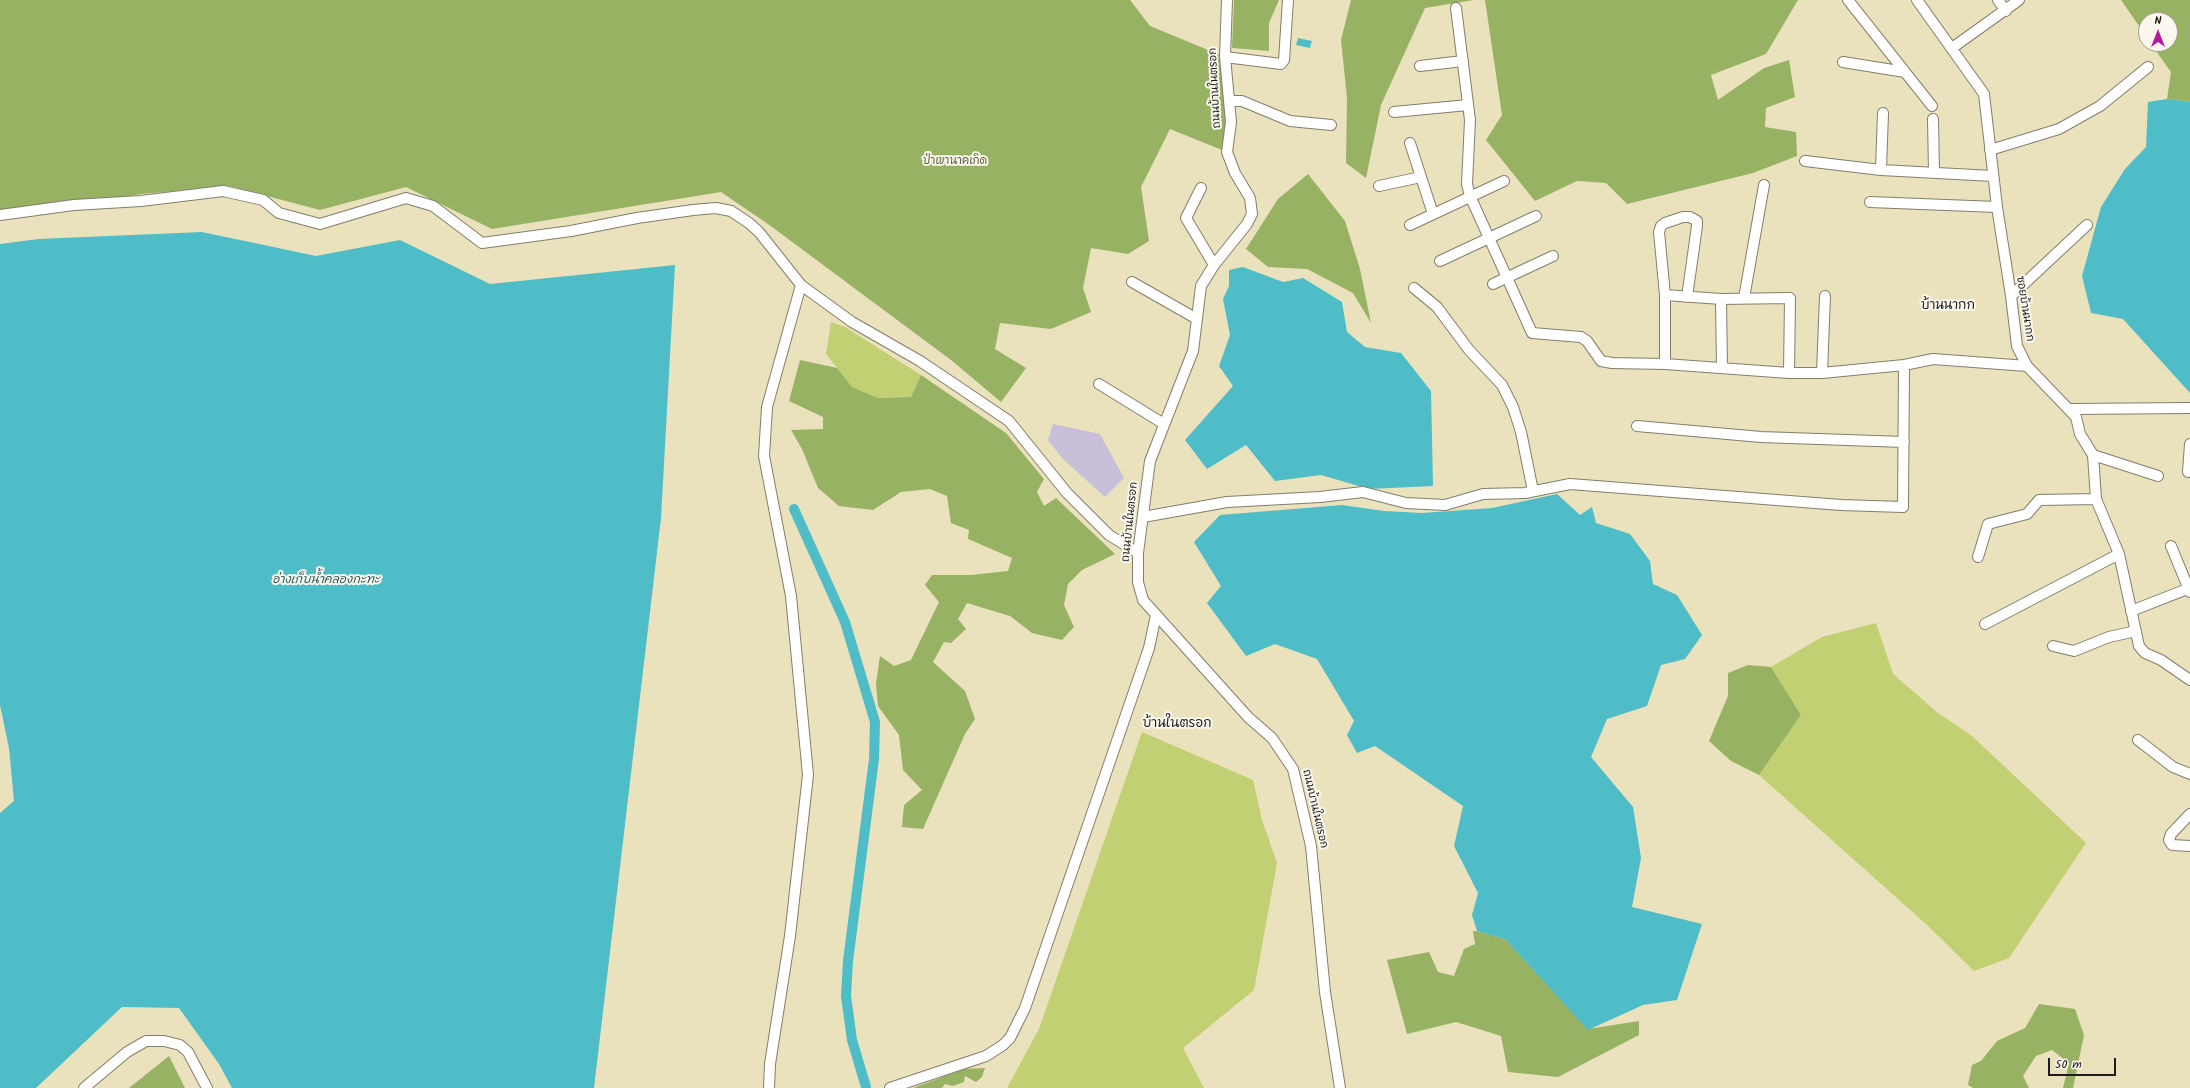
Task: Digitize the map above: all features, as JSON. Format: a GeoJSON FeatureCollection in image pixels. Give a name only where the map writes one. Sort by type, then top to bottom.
{"type":"FeatureCollection","features":[{"type":"Feature","properties":{"kind":"street","name":"ถนนบ้านในตรอก"},"geometry":{"type":"LineString","coordinates":[[1227,0],[1225,57],[1231,122],[1227,152],[1234,173],[1250,198],[1252,214],[1247,224],[1214,265],[1201,286],[1193,351],[1150,461],[1138,553],[1138,582],[1144,600],[1248,717],[1272,738],[1293,769],[1297,794],[1304,814],[1311,846],[1324,992],[1340,1088]]}},
{"type":"Feature","properties":{"kind":"street"},"geometry":{"type":"LineString","coordinates":[[1225,57],[1281,64],[1284,60],[1288,0]]}},
{"type":"Feature","properties":{"kind":"street"},"geometry":{"type":"LineString","coordinates":[[1848,0],[1932,106]]}},
{"type":"Feature","properties":{"kind":"street","name":"ซอยบ้านนากก"},"geometry":{"type":"LineString","coordinates":[[1917,0],[1984,94],[1996,207],[2011,296],[2017,346],[2027,366],[2076,417],[2080,434],[2093,455],[2096,499],[2118,554],[2140,646],[2145,653],[2161,660],[2190,680]]}},
{"type":"Feature","properties":{"kind":"street"},"geometry":{"type":"LineString","coordinates":[[1998,0],[2006,11]]}},
{"type":"Feature","properties":{"kind":"street"},"geometry":{"type":"LineString","coordinates":[[1952,48],[2006,11],[2019,0]]}},
{"type":"Feature","properties":{"kind":"street"},"geometry":{"type":"LineString","coordinates":[[1456,8],[1470,120],[1467,184],[1470,196],[1532,333],[1581,337],[1587,341],[1601,361],[1612,363],[1665,364],[1789,373],[1822,373],[1904,365],[1933,359],[2027,366]]}},
{"type":"Feature","properties":{"kind":"street"},"geometry":{"type":"LineString","coordinates":[[1420,66],[1463,60]]}},
{"type":"Feature","properties":{"kind":"street"},"geometry":{"type":"LineString","coordinates":[[1842,62],[1905,72]]}},
{"type":"Feature","properties":{"kind":"street"},"geometry":{"type":"LineString","coordinates":[[1990,150],[2059,129],[2100,106],[2148,67]]}},
{"type":"Feature","properties":{"kind":"street"},"geometry":{"type":"LineString","coordinates":[[1229,101],[1242,101],[1290,121],[1331,125]]}},
{"type":"Feature","properties":{"kind":"street"},"geometry":{"type":"LineString","coordinates":[[1394,112],[1468,105]]}},
{"type":"Feature","properties":{"kind":"street"},"geometry":{"type":"LineString","coordinates":[[1881,170],[1883,113]]}},
{"type":"Feature","properties":{"kind":"street"},"geometry":{"type":"LineString","coordinates":[[1933,119],[1934,172]]}},
{"type":"Feature","properties":{"kind":"street"},"geometry":{"type":"LineString","coordinates":[[1410,143],[1433,214]]}},
{"type":"Feature","properties":{"kind":"street"},"geometry":{"type":"LineString","coordinates":[[1805,161],[1881,170],[1993,176]]}},
{"type":"Feature","properties":{"kind":"street"},"geometry":{"type":"LineString","coordinates":[[1379,186],[1421,176]]}},
{"type":"Feature","properties":{"kind":"street"},"geometry":{"type":"LineString","coordinates":[[1410,225],[1504,181]]}},
{"type":"Feature","properties":{"kind":"street"},"geometry":{"type":"LineString","coordinates":[[1744,298],[1764,185]]}},
{"type":"Feature","properties":{"kind":"street"},"geometry":{"type":"LineString","coordinates":[[1201,188],[1186,218],[1214,265]]}},
{"type":"Feature","properties":{"kind":"street"},"geometry":{"type":"LineString","coordinates":[[0,215],[74,205],[140,201],[223,191],[263,200],[279,213],[320,224],[406,198],[432,206],[482,243],[571,231],[637,218],[716,208],[731,211],[749,223],[801,285],[852,322],[920,361],[1009,421],[1067,493],[1109,535],[1138,553]]}},
{"type":"Feature","properties":{"kind":"street"},"geometry":{"type":"LineString","coordinates":[[1870,202],[1996,207]]}},
{"type":"Feature","properties":{"kind":"street"},"geometry":{"type":"LineString","coordinates":[[1440,260],[1536,216]]}},
{"type":"Feature","properties":{"kind":"street"},"geometry":{"type":"LineString","coordinates":[[1665,364],[1665,295],[1659,232],[1661,226],[1665,222],[1683,217],[1690,217],[1697,221],[1688,297]]}},
{"type":"Feature","properties":{"kind":"street"},"geometry":{"type":"LineString","coordinates":[[2011,296],[2086,225]]}},
{"type":"Feature","properties":{"kind":"street"},"geometry":{"type":"LineString","coordinates":[[1494,284],[1553,256]]}},
{"type":"Feature","properties":{"kind":"street"},"geometry":{"type":"LineString","coordinates":[[1132,282],[1197,319]]}},
{"type":"Feature","properties":{"kind":"street"},"geometry":{"type":"LineString","coordinates":[[769,1088],[770,1064],[790,936],[808,775],[791,596],[764,456],[766,407],[801,285]]}},
{"type":"Feature","properties":{"kind":"street"},"geometry":{"type":"LineString","coordinates":[[1414,288],[1436,307],[1469,350],[1502,385],[1513,407],[1521,432],[1533,491]]}},
{"type":"Feature","properties":{"kind":"street"},"geometry":{"type":"LineString","coordinates":[[1665,295],[1721,299],[1790,298],[1789,373]]}},
{"type":"Feature","properties":{"kind":"street"},"geometry":{"type":"LineString","coordinates":[[1822,373],[1825,296]]}},
{"type":"Feature","properties":{"kind":"street"},"geometry":{"type":"LineString","coordinates":[[1721,299],[1722,368]]}},
{"type":"Feature","properties":{"kind":"street"},"geometry":{"type":"LineString","coordinates":[[1143,517],[1227,502],[1320,497],[1363,492],[1406,503],[1445,505],[1483,494],[1525,493],[1570,484],[1841,505],[1903,507],[1904,365]]}},
{"type":"Feature","properties":{"kind":"street"},"geometry":{"type":"LineString","coordinates":[[1099,384],[1164,424]]}},
{"type":"Feature","properties":{"kind":"street"},"geometry":{"type":"LineString","coordinates":[[2069,409],[2190,408]]}},
{"type":"Feature","properties":{"kind":"street"},"geometry":{"type":"LineString","coordinates":[[1637,426],[1760,437],[1904,442]]}},
{"type":"Feature","properties":{"kind":"street"},"geometry":{"type":"LineString","coordinates":[[2188,472],[2190,444]]}},
{"type":"Feature","properties":{"kind":"street"},"geometry":{"type":"LineString","coordinates":[[2093,455],[2158,476]]}},
{"type":"Feature","properties":{"kind":"street"},"geometry":{"type":"LineString","coordinates":[[1978,557],[1988,524],[2027,514],[2039,500],[2096,499]]}},
{"type":"Feature","properties":{"kind":"street"},"geometry":{"type":"LineString","coordinates":[[2132,611],[2189,590],[2171,546]]}},
{"type":"Feature","properties":{"kind":"street"},"geometry":{"type":"LineString","coordinates":[[1985,624],[2118,554]]}},
{"type":"Feature","properties":{"kind":"street"},"geometry":{"type":"LineString","coordinates":[[890,1088],[986,1056],[1003,1045],[1010,1038],[1028,1001],[1149,648],[1156,614]]}},
{"type":"Feature","properties":{"kind":"street"},"geometry":{"type":"LineString","coordinates":[[2053,646],[2074,651],[2109,637],[2136,631]]}},
{"type":"Feature","properties":{"kind":"street"},"geometry":{"type":"LineString","coordinates":[[2138,740],[2173,767],[2190,774]]}},
{"type":"Feature","properties":{"kind":"street"},"geometry":{"type":"LineString","coordinates":[[2190,814],[2171,834],[2169,840],[2172,845],[2190,846]]}},
{"type":"Feature","properties":{"kind":"street"},"geometry":{"type":"LineString","coordinates":[[84,1088],[127,1052],[146,1041],[164,1041],[180,1045],[188,1052],[207,1088]]}},
{"type":"Feature","properties":{"kind":"shaded area"},"geometry":{"type":"Polygon","coordinates":[[[1053,424],[1100,434],[1124,478],[1105,497],[1063,459],[1048,440],[1053,424]]]}},
{"type":"Feature","properties":{"kind":"green space","name":"ป่าเขานาคเกิด"},"geometry":{"type":"Polygon","coordinates":[[[0,0],[1130,0],[1150,26],[1225,57],[1227,152],[1170,129],[1141,187],[1149,241],[1128,254],[1091,248],[1083,288],[1091,312],[1051,329],[1000,323],[995,349],[1026,368],[1001,402],[951,360],[768,224],[721,192],[492,229],[406,187],[320,210],[229,186],[142,194],[0,215],[0,0]]]}},
{"type":"Feature","properties":{"kind":"green space"},"geometry":{"type":"Polygon","coordinates":[[[1234,0],[1279,0],[1269,23],[1269,51],[1232,48],[1234,0]]]}},
{"type":"Feature","properties":{"kind":"green space"},"geometry":{"type":"Polygon","coordinates":[[[1351,0],[1474,0],[1425,8],[1381,105],[1366,178],[1346,163],[1347,98],[1341,40],[1351,0]]]}},
{"type":"Feature","properties":{"kind":"green space"},"geometry":{"type":"Polygon","coordinates":[[[1485,0],[1798,0],[1766,54],[1711,75],[1718,100],[1764,68],[1789,60],[1795,97],[1766,108],[1765,127],[1796,132],[1797,156],[1753,173],[1627,204],[1606,183],[1577,181],[1535,201],[1486,140],[1502,115],[1485,0]]]}},
{"type":"Feature","properties":{"kind":"green space"},"geometry":{"type":"Polygon","coordinates":[[[2121,0],[2190,0],[2190,102],[2167,99],[2171,72],[2157,52],[2178,52],[2178,12],[2138,12],[2138,24],[2121,0]]]}},
{"type":"Feature","properties":{"kind":"green space"},"geometry":{"type":"Polygon","coordinates":[[[1308,174],[1345,221],[1360,269],[1371,323],[1353,293],[1307,269],[1268,267],[1246,249],[1278,199],[1308,174]]]}},
{"type":"Feature","properties":{"kind":"green space"},"geometry":{"type":"Polygon","coordinates":[[[831,322],[845,327],[921,375],[911,397],[878,398],[852,387],[826,354],[831,322]]]}},
{"type":"Feature","properties":{"kind":"green space"},"geometry":{"type":"Polygon","coordinates":[[[800,360],[837,368],[852,387],[878,398],[911,397],[921,375],[1006,433],[1044,479],[1037,492],[1044,506],[1056,498],[1115,554],[1082,570],[1068,584],[1064,605],[1074,627],[1062,640],[1032,633],[1010,616],[967,603],[958,619],[966,629],[951,643],[944,642],[933,662],[965,691],[975,719],[965,734],[923,829],[902,827],[904,805],[922,790],[903,770],[899,735],[878,706],[876,684],[880,656],[894,666],[911,660],[939,602],[925,585],[932,575],[971,575],[1008,571],[1012,558],[968,539],[969,530],[951,523],[947,496],[930,489],[901,492],[873,510],[839,506],[818,488],[802,449],[791,430],[823,429],[823,417],[789,401],[800,360]]]}},
{"type":"Feature","properties":{"kind":"green space"},"geometry":{"type":"Polygon","coordinates":[[[1876,623],[1893,674],[1938,713],[1972,736],[2086,843],[2009,958],[1974,971],[1926,924],[1759,775],[1801,715],[1771,667],[1822,637],[1876,623]]]}},
{"type":"Feature","properties":{"kind":"green space"},"geometry":{"type":"Polygon","coordinates":[[[1748,665],[1771,667],[1801,715],[1759,775],[1731,761],[1709,741],[1728,696],[1728,673],[1748,665]]]}},
{"type":"Feature","properties":{"kind":"green space"},"geometry":{"type":"Polygon","coordinates":[[[1142,732],[1253,780],[1262,820],[1277,863],[1254,990],[1183,1048],[1204,1088],[1007,1088],[1039,1029],[1142,732]]]}},
{"type":"Feature","properties":{"kind":"green space"},"geometry":{"type":"Polygon","coordinates":[[[1473,931],[1505,939],[1588,1029],[1639,1021],[1639,1035],[1558,1077],[1508,1072],[1501,1036],[1456,1022],[1407,1034],[1387,960],[1429,952],[1438,972],[1454,976],[1464,949],[1475,944],[1473,931]]]}},
{"type":"Feature","properties":{"kind":"green space"},"geometry":{"type":"Polygon","coordinates":[[[2039,1004],[2075,1009],[2084,1035],[2073,1088],[2063,1088],[2069,1063],[2052,1050],[2036,1056],[2023,1076],[2029,1088],[1973,1088],[1968,1085],[1972,1065],[1981,1061],[1997,1041],[2025,1028],[2039,1004]]]}},
{"type":"Feature","properties":{"kind":"green space"},"geometry":{"type":"Polygon","coordinates":[[[169,1056],[185,1088],[129,1088],[169,1056]]]}},
{"type":"Feature","properties":{"kind":"green space"},"geometry":{"type":"Polygon","coordinates":[[[985,1068],[982,1077],[976,1082],[965,1076],[964,1082],[953,1086],[945,1084],[942,1088],[913,1088],[964,1069],[985,1068]]]}},
{"type":"Feature","properties":{"kind":"water"},"geometry":{"type":"Polygon","coordinates":[[[1298,38],[1312,41],[1310,48],[1296,45],[1298,38]]]}},
{"type":"Feature","properties":{"kind":"water"},"geometry":{"type":"Polygon","coordinates":[[[2167,99],[2190,102],[2190,393],[2123,319],[2091,313],[2082,276],[2101,207],[2125,169],[2146,147],[2148,102],[2167,99]]]}},
{"type":"Feature","properties":{"kind":"water","name":"อ่างเก็บน้ำคลองกะทะ"},"geometry":{"type":"Polygon","coordinates":[[[202,232],[316,256],[400,240],[490,284],[675,265],[661,518],[594,1088],[232,1088],[219,1064],[179,1008],[122,1007],[36,1088],[0,1088],[0,813],[14,801],[9,748],[0,705],[0,244],[39,239],[202,232]]]}},
{"type":"Feature","properties":{"kind":"water"},"geometry":{"type":"Polygon","coordinates":[[[1243,267],[1283,282],[1303,278],[1342,302],[1347,332],[1365,347],[1401,353],[1431,391],[1433,486],[1369,489],[1321,475],[1275,481],[1246,445],[1207,469],[1185,440],[1233,386],[1219,366],[1230,335],[1223,299],[1229,286],[1229,270],[1243,267]]]}},
{"type":"Feature","properties":{"kind":"water"},"geometry":{"type":"Polygon","coordinates":[[[1557,494],[1580,515],[1592,507],[1596,523],[1630,534],[1650,561],[1653,584],[1677,595],[1702,635],[1685,659],[1661,665],[1647,706],[1607,719],[1591,757],[1633,807],[1641,858],[1632,907],[1702,924],[1677,1000],[1643,1005],[1588,1030],[1505,939],[1477,931],[1472,915],[1478,893],[1454,846],[1463,806],[1375,746],[1357,753],[1347,735],[1354,721],[1317,659],[1275,644],[1246,656],[1207,603],[1221,586],[1194,542],[1220,515],[1342,505],[1384,511],[1422,513],[1492,508],[1557,494]]]}},
{"type":"Feature","properties":{"kind":"waterway"},"geometry":{"type":"LineString","coordinates":[[794,509],[845,622],[875,722],[874,759],[848,961],[846,996],[852,1040],[866,1087]]}},
{"type":"Feature","properties":{"kind":"district","name":"บ้านนากก"},"geometry":{"type":"Point","coordinates":[1948,307]}},
{"type":"Feature","properties":{"kind":"district","name":"บ้านในตรอก"},"geometry":{"type":"Point","coordinates":[1177,725]}}]}
